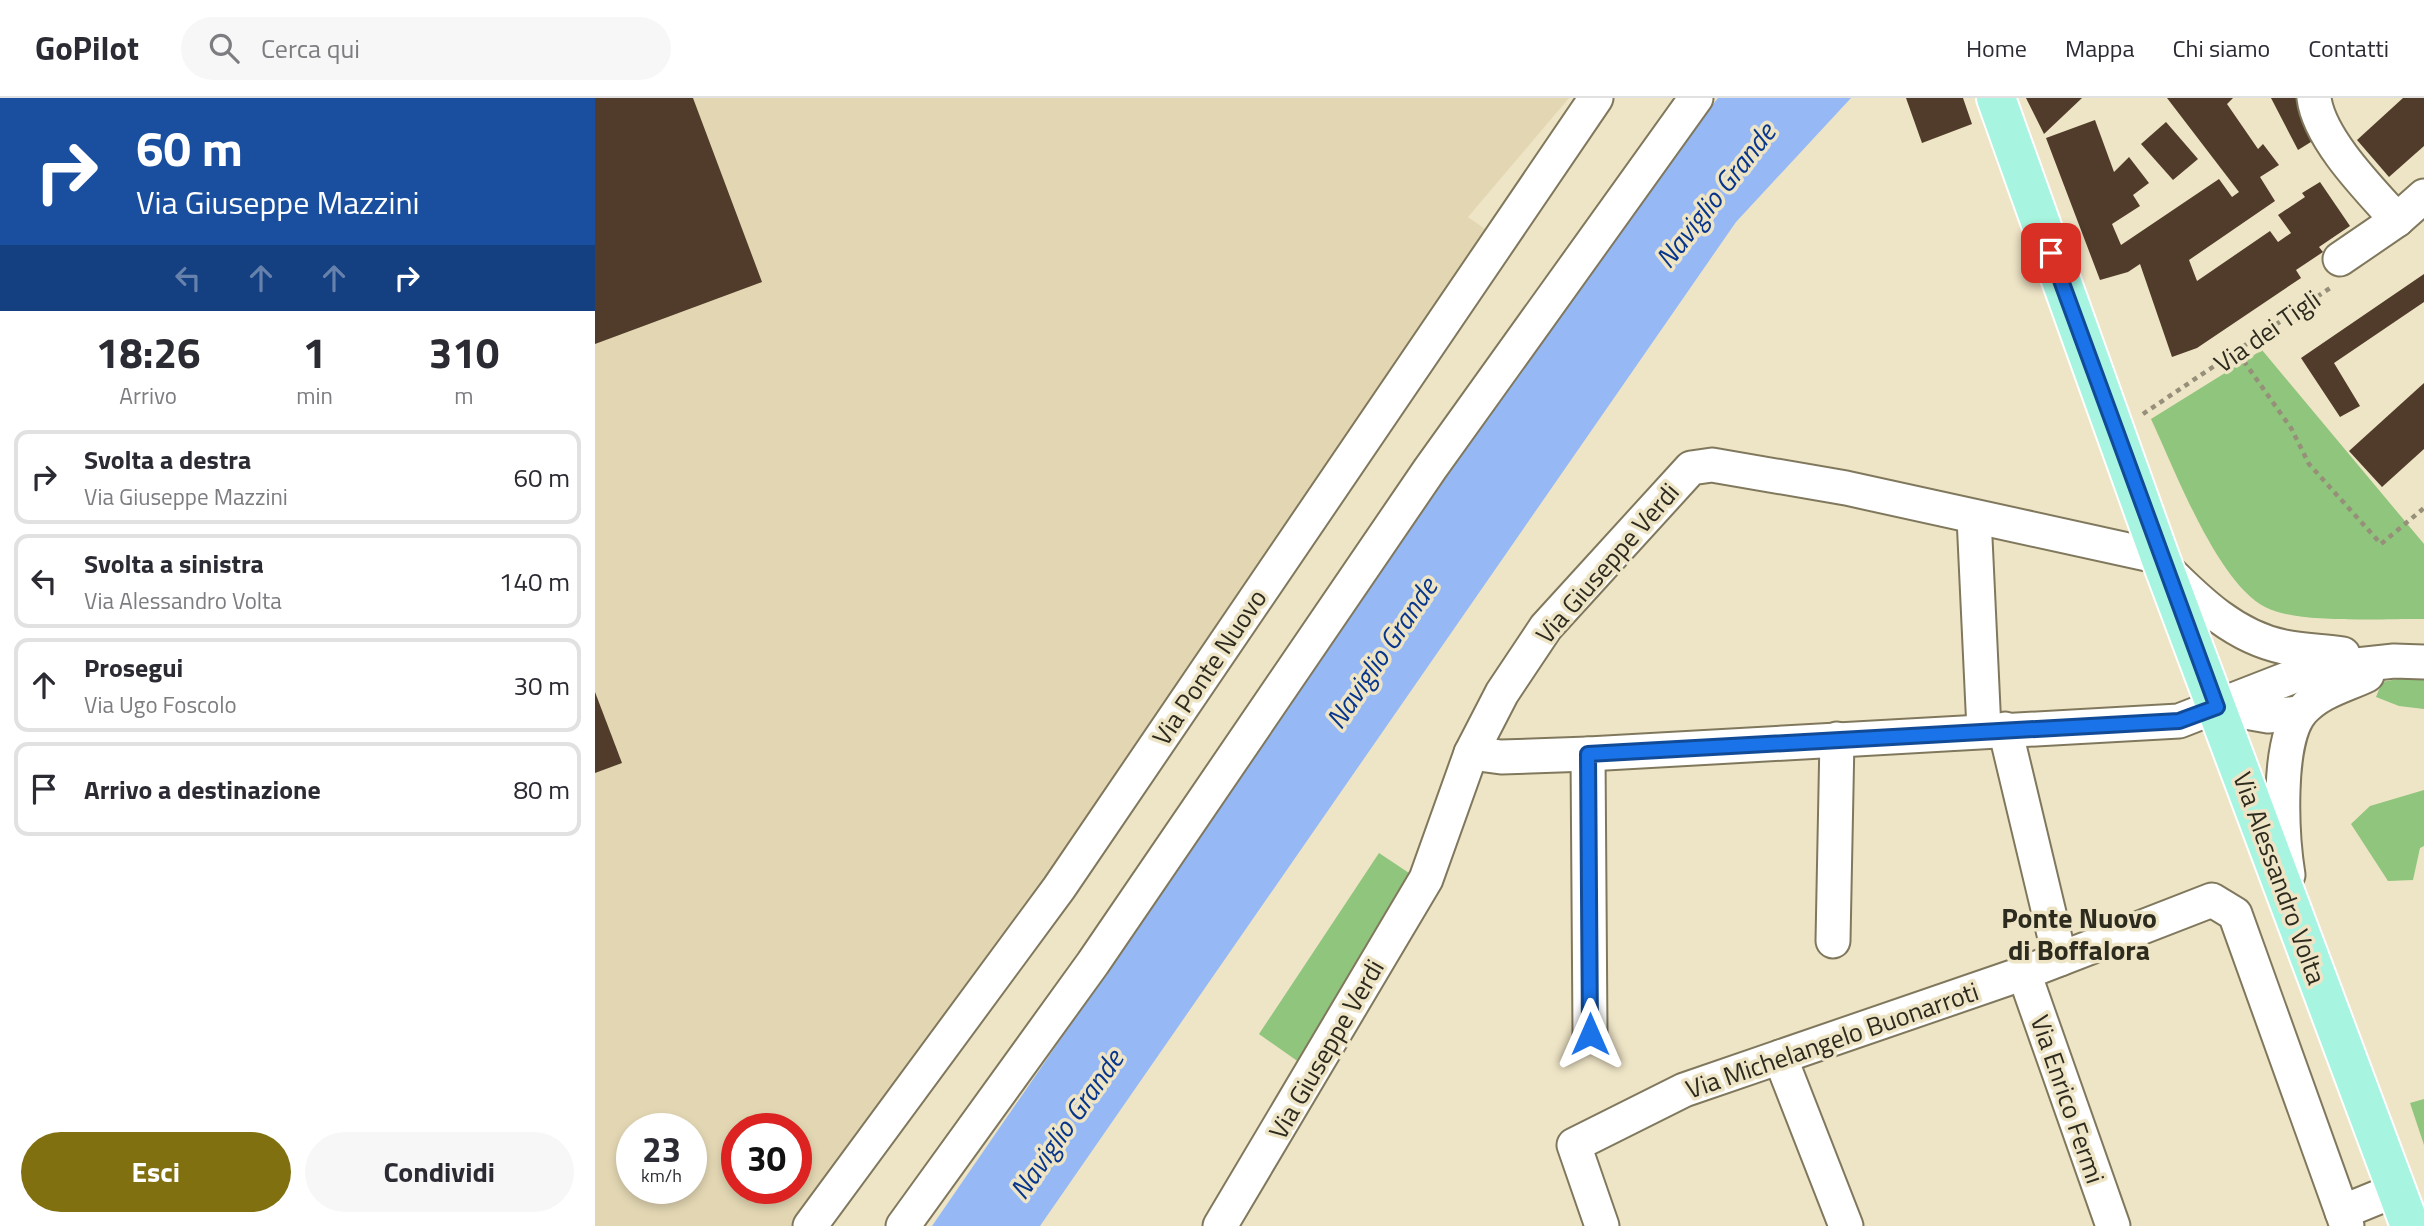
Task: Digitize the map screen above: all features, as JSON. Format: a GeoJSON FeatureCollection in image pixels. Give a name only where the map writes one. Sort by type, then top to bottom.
{"type":"FeatureCollection","features":[{"type":"Feature","properties":{"kind":"main road","name":"Via Alessandro Volta"},"geometry":{"type":"LineString","coordinates":[[2002,101],[2161,561],[2410,1226]]}},
{"type":"Feature","properties":{"kind":"street","name":"Via Ponte Nuovo"},"geometry":{"type":"LineString","coordinates":[[810,1226],[1059,888],[1596,98]]}},
{"type":"Feature","properties":{"kind":"street"},"geometry":{"type":"LineString","coordinates":[[2313,98],[2324,127],[2357,176],[2397,220]]}},
{"type":"Feature","properties":{"kind":"street"},"geometry":{"type":"LineString","coordinates":[[902,1226],[1093,963],[1430,469],[1695,101]]}},
{"type":"Feature","properties":{"kind":"street"},"geometry":{"type":"LineString","coordinates":[[2338,271],[2424,196]]}},
{"type":"Feature","properties":{"kind":"street","name":"Via Giuseppe Verdi"},"geometry":{"type":"LineString","coordinates":[[1220,1226],[1426,878],[1471,753],[1502,693],[1546,627],[1691,468],[1712,465],[1806,481],[2161,561]]}},
{"type":"Feature","properties":{"kind":"street"},"geometry":{"type":"LineString","coordinates":[[1975,517],[1995,729],[2060,959]]}},
{"type":"Feature","properties":{"kind":"street"},"geometry":{"type":"LineString","coordinates":[[2161,561],[2197,600],[2241,631],[2284,648],[2409,661]]}},
{"type":"Feature","properties":{"kind":"street"},"geometry":{"type":"LineString","coordinates":[[1471,753],[1500,757],[1588,754],[1995,729],[2179,721],[2311,670],[2409,661]]}},
{"type":"Feature","properties":{"kind":"street"},"geometry":{"type":"LineString","coordinates":[[2296,923],[2284,849],[2283,786],[2287,748],[2300,713],[2326,691],[2409,661]]}},
{"type":"Feature","properties":{"kind":"street"},"geometry":{"type":"LineString","coordinates":[[2217,707],[2268,716],[2300,713]]}},
{"type":"Feature","properties":{"kind":"street"},"geometry":{"type":"LineString","coordinates":[[1833,941],[1837,738]]}},
{"type":"Feature","properties":{"kind":"street"},"geometry":{"type":"LineString","coordinates":[[1588,754],[1590,1034]]}},
{"type":"Feature","properties":{"kind":"street","name":"Via Michelangelo Buonarroti"},"geometry":{"type":"LineString","coordinates":[[1602,1226],[1574,1145],[1684,1090],[2024,973],[2212,900]]}},
{"type":"Feature","properties":{"kind":"street","name":"Via Alessandro Volta"},"geometry":{"type":"LineString","coordinates":[[2212,900],[2235,914],[2345,1219],[2396,1190]]}},
{"type":"Feature","properties":{"kind":"street","name":"Via Enrico Fermi"},"geometry":{"type":"LineString","coordinates":[[2024,973],[2113,1226]]}},
{"type":"Feature","properties":{"kind":"street"},"geometry":{"type":"LineString","coordinates":[[1780,1057],[1846,1226]]}},
{"type":"Feature","properties":{"kind":"path","name":"Via dei Tigli"},"geometry":{"type":"LineString","coordinates":[[2115,432],[2238,353],[2338,271]]}},
{"type":"Feature","properties":{"kind":"path"},"geometry":{"type":"LineString","coordinates":[[2238,353],[2291,428],[2309,464],[2381,544],[2424,508]]}},
{"type":"Feature","properties":{"kind":"shaded area"},"geometry":{"type":"Polygon","coordinates":[[[595,98],[1569,98],[1468,217],[1485,229],[1362,421],[1168,710],[812,1204],[812,1113],[721,1113],[721,1204],[812,1204],[796,1226],[595,1226],[595,98]]]}},
{"type":"Feature","properties":{"kind":"green space"},"geometry":{"type":"Polygon","coordinates":[[[2262,350],[2424,544],[2424,619],[2365,620],[2280,613],[2265,607],[2247,594],[2214,550],[2151,419],[2262,350]]]}},
{"type":"Feature","properties":{"kind":"green space"},"geometry":{"type":"Polygon","coordinates":[[[2424,674],[2424,709],[2399,706],[2376,697],[2382,682],[2424,674]]]}},
{"type":"Feature","properties":{"kind":"green space"},"geometry":{"type":"Polygon","coordinates":[[[2424,790],[2424,846],[2420,848],[2413,880],[2388,881],[2351,824],[2370,806],[2424,790]]]}},
{"type":"Feature","properties":{"kind":"green space"},"geometry":{"type":"Polygon","coordinates":[[[1379,853],[1409,873],[1376,952],[1303,1065],[1259,1034],[1379,853]]]}},
{"type":"Feature","properties":{"kind":"green space"},"geometry":{"type":"Polygon","coordinates":[[[2424,1099],[2424,1145],[2410,1103],[2424,1099]]]}},
{"type":"Feature","properties":{"kind":"water","name":"Naviglio Grande"},"geometry":{"type":"Polygon","coordinates":[[[1718,98],[1851,98],[1736,222],[1040,1226],[932,1226],[1285,713],[1595,252],[1718,98]]]}},
{"type":"Feature","properties":{"kind":"building"},"geometry":{"type":"Polygon","coordinates":[[[595,98],[693,98],[762,282],[595,344],[595,98]]]}},
{"type":"Feature","properties":{"kind":"building"},"geometry":{"type":"Polygon","coordinates":[[[1906,98],[1963,98],[1972,124],[1922,143],[1906,98]]]}},
{"type":"Feature","properties":{"kind":"building"},"geometry":{"type":"Polygon","coordinates":[[[2026,98],[2082,98],[2044,134],[2026,98]]]}},
{"type":"Feature","properties":{"kind":"building"},"geometry":{"type":"Polygon","coordinates":[[[2167,98],[2233,98],[2227,104],[2258,149],[2263,144],[2279,165],[2260,177],[2275,201],[2189,260],[2197,281],[2270,231],[2278,242],[2291,233],[2278,215],[2305,197],[2302,193],[2320,182],[2350,226],[2319,247],[2323,252],[2296,270],[2301,278],[2197,348],[2172,357],[2140,264],[2128,272],[2100,280],[2046,138],[2095,120],[2114,172],[2129,157],[2149,183],[2133,195],[2140,206],[2112,224],[2121,245],[2219,179],[2232,197],[2239,192],[2167,98]]]}},
{"type":"Feature","properties":{"kind":"building"},"geometry":{"type":"Polygon","coordinates":[[[2271,98],[2299,98],[2319,137],[2298,150],[2271,98]]]}},
{"type":"Feature","properties":{"kind":"building"},"geometry":{"type":"Polygon","coordinates":[[[2403,98],[2424,98],[2424,146],[2389,177],[2357,140],[2403,98]]]}},
{"type":"Feature","properties":{"kind":"building"},"geometry":{"type":"Polygon","coordinates":[[[2166,122],[2198,159],[2173,180],[2141,144],[2166,122]]]}},
{"type":"Feature","properties":{"kind":"building"},"geometry":{"type":"Polygon","coordinates":[[[2424,274],[2424,302],[2334,363],[2360,406],[2340,417],[2301,358],[2424,274]]]}},
{"type":"Feature","properties":{"kind":"building"},"geometry":{"type":"Polygon","coordinates":[[[2424,383],[2424,449],[2382,487],[2349,451],[2424,383]]]}},
{"type":"Feature","properties":{"kind":"building"},"geometry":{"type":"Polygon","coordinates":[[[595,692],[622,763],[595,773],[595,692]]]}},
{"type":"Feature","properties":{"kind":"district","name":"Ponte Nuovo di Boffalora"},"geometry":{"type":"Point","coordinates":[2079,933]}},
{"type":"Feature","properties":{"kind":"route"},"geometry":{"type":"LineString","coordinates":[[1590,1034],[1588,754],[2179,721],[2217,707],[2051,253]]}}]}
